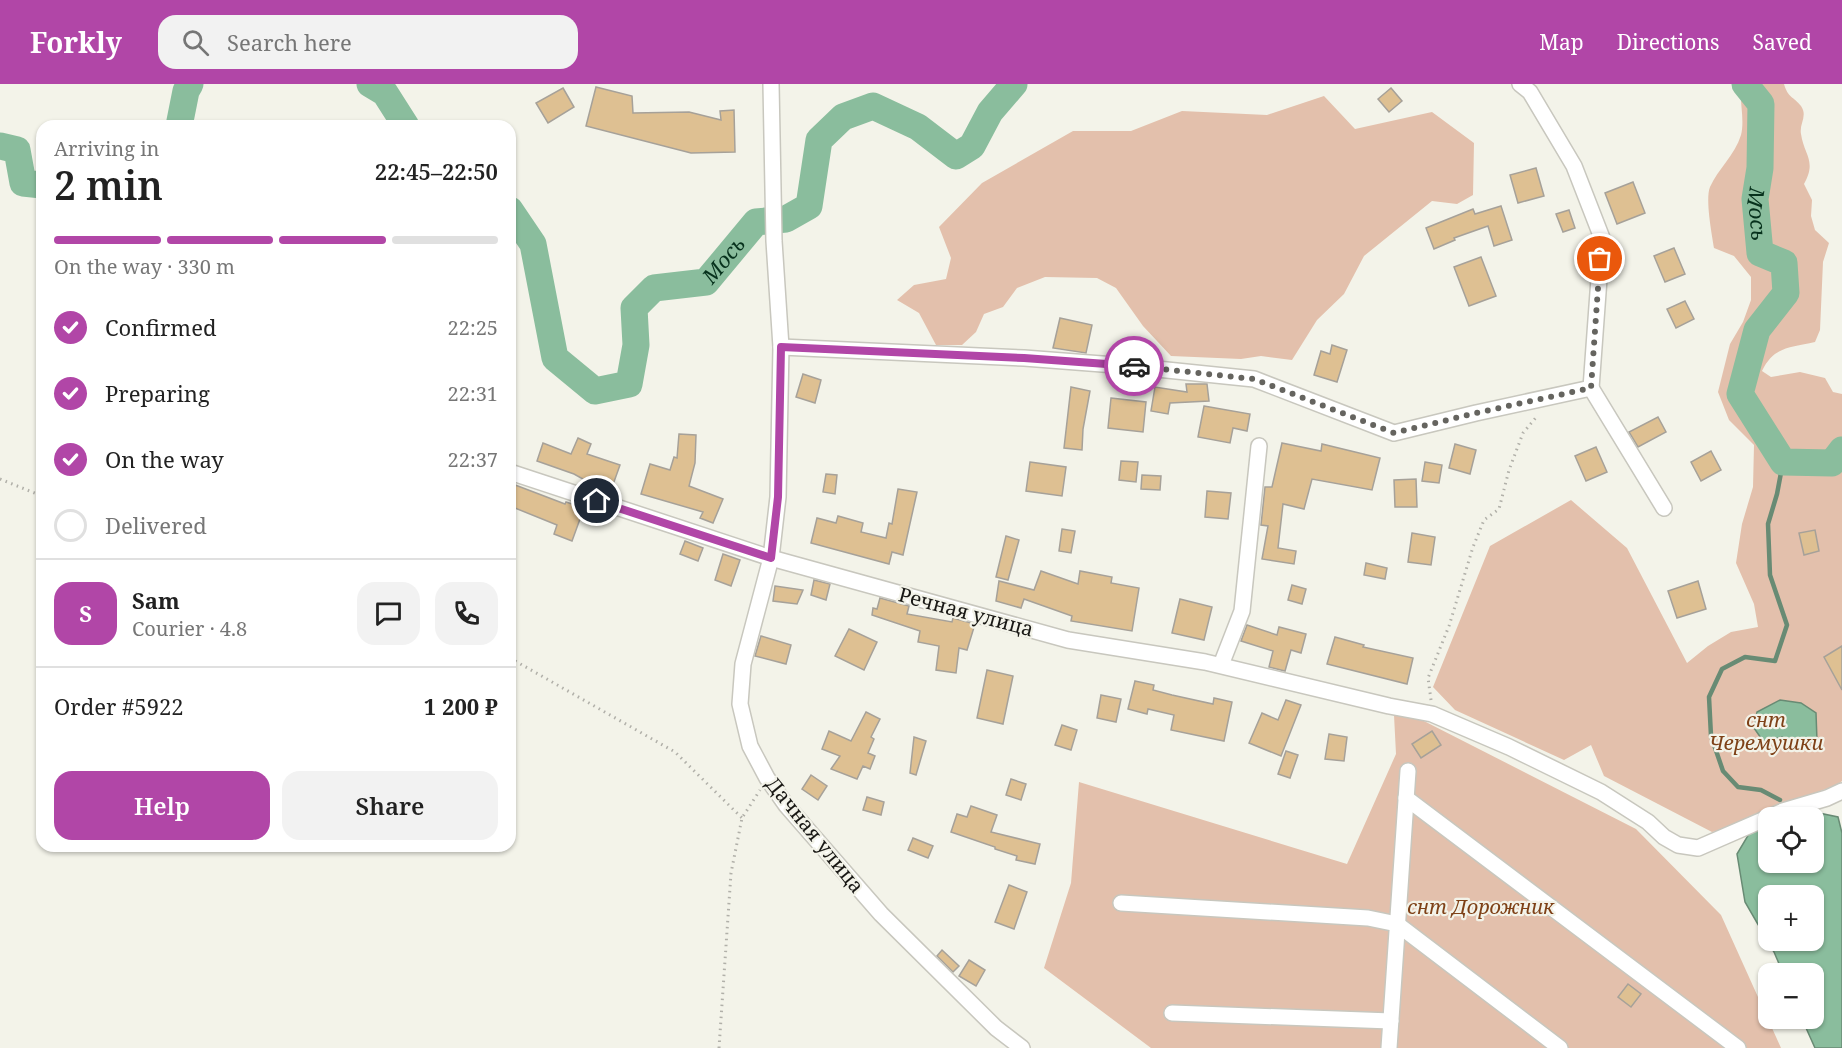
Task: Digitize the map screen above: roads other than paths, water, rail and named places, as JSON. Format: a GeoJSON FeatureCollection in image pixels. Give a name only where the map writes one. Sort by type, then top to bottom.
{"type":"FeatureCollection","features":[{"type":"Feature","properties":{"kind":"street","name":"Дачная улица"},"geometry":{"type":"LineString","coordinates":[[771,84],[774,242],[781,347],[778,497],[771,558],[743,664],[740,704],[750,746],[767,778],[786,805],[881,914],[996,1028],[1022,1048]]}},
{"type":"Feature","properties":{"kind":"street"},"geometry":{"type":"LineString","coordinates":[[1520,84],[1530,92],[1574,166],[1602,238],[1591,388],[1664,508]]}},
{"type":"Feature","properties":{"kind":"street"},"geometry":{"type":"LineString","coordinates":[[781,347],[1024,358],[1254,379],[1394,433],[1591,388]]}},
{"type":"Feature","properties":{"kind":"street"},"geometry":{"type":"LineString","coordinates":[[1221,666],[1242,611],[1259,446]]}},
{"type":"Feature","properties":{"kind":"street","name":"Речная улица"},"geometry":{"type":"LineString","coordinates":[[516,474],[771,558],[1068,640],[1221,666],[1432,714],[1509,747],[1601,792],[1647,822],[1664,837],[1678,844],[1698,848],[1783,811],[1827,798],[1842,790]]}},
{"type":"Feature","properties":{"kind":"street"},"geometry":{"type":"LineString","coordinates":[[1389,1048],[1408,771]]}},
{"type":"Feature","properties":{"kind":"street"},"geometry":{"type":"LineString","coordinates":[[1406,798],[1738,1048]]}},
{"type":"Feature","properties":{"kind":"street"},"geometry":{"type":"LineString","coordinates":[[1121,903],[1368,918],[1397,924],[1560,1048]]}},
{"type":"Feature","properties":{"kind":"street"},"geometry":{"type":"LineString","coordinates":[[1172,1012],[1391,1021]]}},
{"type":"Feature","properties":{"kind":"waterway","name":"Мось"},"geometry":{"type":"LineString","coordinates":[[180,120],[186,91],[190,84]]}},
{"type":"Feature","properties":{"kind":"waterway","name":"Мось"},"geometry":{"type":"LineString","coordinates":[[370,84],[385,93],[402,120]]}},
{"type":"Feature","properties":{"kind":"waterway","name":"Мось"},"geometry":{"type":"LineString","coordinates":[[516,219],[533,244],[555,358],[595,391],[629,384],[636,345],[634,308],[654,288],[706,282],[756,222],[786,219],[809,206],[819,140],[843,117],[873,106],[918,127],[956,156],[972,146],[990,112],[1014,84]]}},
{"type":"Feature","properties":{"kind":"waterway","name":"Мось"},"geometry":{"type":"LineString","coordinates":[[1745,84],[1761,104],[1760,168],[1755,199],[1760,253],[1784,263],[1786,293],[1757,330],[1740,394],[1783,462],[1832,463],[1842,450]]}},
{"type":"Feature","properties":{"kind":"waterway","name":"Мось"},"geometry":{"type":"LineString","coordinates":[[0,146],[17,150],[23,183],[36,184]]}},
{"type":"Feature","properties":{"kind":"waterway"},"geometry":{"type":"LineString","coordinates":[[1780,800],[1761,790],[1738,787],[1723,771],[1711,736],[1709,697],[1722,669],[1745,657],[1775,661],[1787,625],[1770,575],[1768,524],[1783,462]]}},
{"type":"Feature","properties":{"kind":"park label","name":"снт Черемушки"},"geometry":{"type":"Point","coordinates":[1766,732]}},
{"type":"Feature","properties":{"kind":"park label","name":"снт Дорожник"},"geometry":{"type":"Point","coordinates":[1481,907]}}]}
